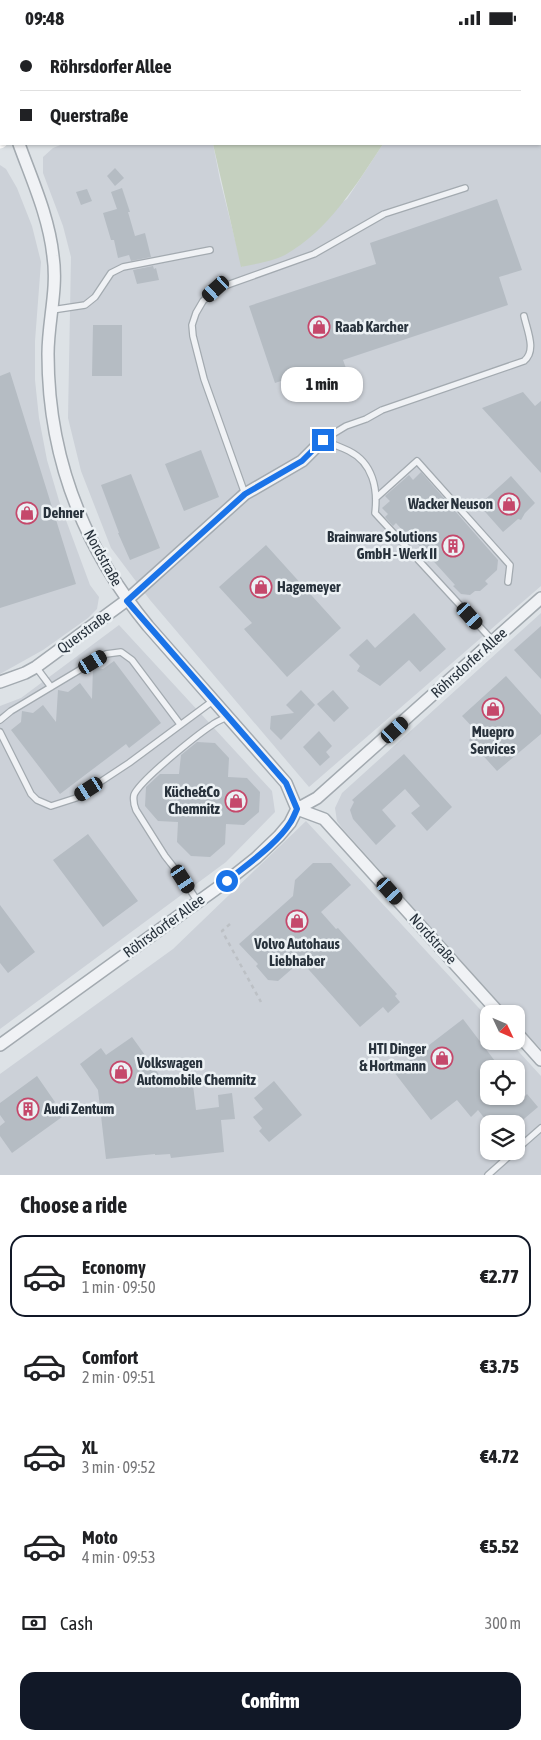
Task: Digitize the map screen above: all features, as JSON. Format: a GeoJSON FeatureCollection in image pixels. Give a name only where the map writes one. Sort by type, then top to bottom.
{"type":"FeatureCollection","features":[{"type":"Feature","properties":{"kind":"street","name":"Nordstraße"},"geometry":{"type":"LineString","coordinates":[[19,145],[49,234],[54,256],[48,353],[50,395],[57,447],[73,499],[96,551],[127,601],[286,783],[297,809],[324,819],[492,1005]]}},
{"type":"Feature","properties":{"kind":"street","name":"Querstraße"},"geometry":{"type":"LineString","coordinates":[[0,682],[36,667],[127,601],[245,494],[302,461],[323,440]]}},
{"type":"Feature","properties":{"kind":"street","name":"Röhrsdorfer Allee"},"geometry":{"type":"LineString","coordinates":[[0,1045],[256,858],[290,823],[297,809],[317,798],[541,598]]}},
{"type":"Feature","properties":{"kind":"street"},"geometry":{"type":"LineString","coordinates":[[525,1042],[541,1060]]}},
{"type":"Feature","properties":{"kind":"lane"},"geometry":{"type":"LineString","coordinates":[[245,494],[204,379],[193,337],[192,325],[203,301],[216,289],[314,253],[384,214],[464,188]]}},
{"type":"Feature","properties":{"kind":"lane"},"geometry":{"type":"LineString","coordinates":[[52,310],[85,305],[94,297],[111,273],[123,267],[210,250]]}},
{"type":"Feature","properties":{"kind":"lane"},"geometry":{"type":"LineString","coordinates":[[323,440],[346,426],[366,419],[382,410],[524,361],[531,353],[531,345],[524,317]]}},
{"type":"Feature","properties":{"kind":"lane"},"geometry":{"type":"LineString","coordinates":[[323,440],[351,451],[366,465],[372,477],[377,497],[375,513],[493,641]]}},
{"type":"Feature","properties":{"kind":"lane"},"geometry":{"type":"LineString","coordinates":[[377,497],[417,461],[510,565],[508,582]]}},
{"type":"Feature","properties":{"kind":"lane"},"geometry":{"type":"LineString","coordinates":[[0,720],[11,711],[106,654],[121,652],[132,660],[180,724]]}},
{"type":"Feature","properties":{"kind":"lane"},"geometry":{"type":"LineString","coordinates":[[36,667],[51,687]]}},
{"type":"Feature","properties":{"kind":"lane"},"geometry":{"type":"LineString","coordinates":[[0,731],[31,794],[45,805],[52,806],[76,798],[129,763],[214,700]]}},
{"type":"Feature","properties":{"kind":"lane"},"geometry":{"type":"LineString","coordinates":[[198,901],[165,856],[136,810],[133,801],[135,793],[145,780],[213,724],[229,716]]}},
{"type":"Feature","properties":{"kind":"lane"},"geometry":{"type":"LineString","coordinates":[[525,1143],[541,1128]]}},
{"type":"Feature","properties":{"kind":"lane"},"geometry":{"type":"LineString","coordinates":[[488,1175],[506,1160]]}},
{"type":"Feature","properties":{"kind":"path"},"geometry":{"type":"LineString","coordinates":[[230,924],[222,931],[261,1002]]}},
{"type":"Feature","properties":{"kind":"shaded area"},"geometry":{"type":"Polygon","coordinates":[[[60,145],[213,145],[242,267],[347,199],[382,145],[541,145],[541,586],[309,787],[150,600],[111,548],[81,471],[68,418],[71,257],[63,226],[43,173],[43,157],[53,148],[60,145]]]}},
{"type":"Feature","properties":{"kind":"shaded area"},"geometry":{"type":"Polygon","coordinates":[[[0,165],[6,169],[17,188],[32,226],[41,262],[35,341],[35,380],[39,418],[47,460],[60,504],[90,585],[99,597],[97,609],[88,618],[43,650],[0,674],[0,165]]]}},
{"type":"Feature","properties":{"kind":"shaded area"},"geometry":{"type":"Polygon","coordinates":[[[541,613],[541,1049],[525,1032],[525,1005],[501,1005],[342,828],[337,821],[335,808],[342,793],[541,613]]]}},
{"type":"Feature","properties":{"kind":"shaded area"},"geometry":{"type":"Polygon","coordinates":[[[119,625],[272,791],[275,812],[226,862],[0,1029],[0,706],[21,698],[119,625]]]}},
{"type":"Feature","properties":{"kind":"shaded area"},"geometry":{"type":"Polygon","coordinates":[[[306,821],[480,1009],[480,1050],[517,1050],[541,1076],[541,1175],[0,1175],[0,1074],[173,949],[306,821]]]}},
{"type":"Feature","properties":{"kind":"green space"},"geometry":{"type":"Polygon","coordinates":[[[213,145],[382,145],[352,191],[315,233],[285,255],[269,261],[241,267],[213,145]]]}},
{"type":"Feature","properties":{"kind":"building"},"geometry":{"type":"Polygon","coordinates":[[[115,168],[124,178],[115,186],[107,176],[115,168]]]}},
{"type":"Feature","properties":{"kind":"building"},"geometry":{"type":"Polygon","coordinates":[[[122,188],[135,236],[145,233],[151,257],[131,261],[129,255],[118,258],[114,240],[111,240],[103,213],[117,209],[111,192],[122,188]]]}},
{"type":"Feature","properties":{"kind":"building"},"geometry":{"type":"Polygon","coordinates":[[[87,189],[92,201],[81,205],[76,192],[87,189]]]}},
{"type":"Feature","properties":{"kind":"building"},"geometry":{"type":"Polygon","coordinates":[[[497,199],[522,270],[499,277],[508,305],[343,360],[354,390],[322,401],[313,370],[275,383],[249,306],[376,264],[370,243],[497,199]]]}},
{"type":"Feature","properties":{"kind":"building"},"geometry":{"type":"Polygon","coordinates":[[[153,266],[154,269],[156,268],[159,280],[137,284],[133,270],[153,266]]]}},
{"type":"Feature","properties":{"kind":"building"},"geometry":{"type":"Polygon","coordinates":[[[93,325],[122,325],[122,376],[92,376],[93,325]]]}},
{"type":"Feature","properties":{"kind":"building","name":"Dehner"},"geometry":{"type":"Polygon","coordinates":[[[10,372],[76,584],[0,608],[0,376],[10,372]]]}},
{"type":"Feature","properties":{"kind":"building"},"geometry":{"type":"Polygon","coordinates":[[[523,392],[535,406],[541,401],[541,473],[482,408],[523,392]]]}},
{"type":"Feature","properties":{"kind":"building"},"geometry":{"type":"Polygon","coordinates":[[[201,450],[219,497],[184,511],[165,464],[201,450]]]}},
{"type":"Feature","properties":{"kind":"building","name":"Brainware Solutions GmbH - Werk II"},"geometry":{"type":"Polygon","coordinates":[[[421,472],[498,560],[497,570],[485,581],[488,584],[480,591],[475,591],[470,595],[461,594],[407,532],[405,533],[396,523],[393,526],[385,517],[388,514],[382,508],[390,501],[385,496],[409,475],[413,480],[421,472]]]}},
{"type":"Feature","properties":{"kind":"building"},"geometry":{"type":"Polygon","coordinates":[[[131,474],[160,548],[130,560],[101,485],[131,474]]]}},
{"type":"Feature","properties":{"kind":"building"},"geometry":{"type":"Polygon","coordinates":[[[511,476],[535,503],[521,520],[518,519],[503,532],[479,505],[511,476]]]}},
{"type":"Feature","properties":{"kind":"building"},"geometry":{"type":"Polygon","coordinates":[[[266,545],[341,628],[287,677],[244,629],[252,623],[219,587],[266,545]]]}},
{"type":"Feature","properties":{"kind":"building"},"geometry":{"type":"Polygon","coordinates":[[[414,613],[446,649],[420,672],[409,660],[380,686],[357,671],[360,666],[349,655],[367,639],[375,648],[414,613]]]}},
{"type":"Feature","properties":{"kind":"building"},"geometry":{"type":"Polygon","coordinates":[[[541,626],[541,679],[514,650],[541,626]]]}},
{"type":"Feature","properties":{"kind":"building"},"geometry":{"type":"Polygon","coordinates":[[[114,661],[161,723],[129,748],[126,744],[60,794],[11,730],[21,722],[22,711],[33,713],[43,705],[56,722],[58,690],[68,692],[80,683],[92,699],[93,667],[103,669],[114,661]]]}},
{"type":"Feature","properties":{"kind":"building"},"geometry":{"type":"Polygon","coordinates":[[[506,676],[541,715],[541,734],[497,771],[469,740],[477,732],[462,716],[506,676]]]}},
{"type":"Feature","properties":{"kind":"building"},"geometry":{"type":"Polygon","coordinates":[[[301,690],[315,705],[281,740],[270,729],[271,716],[294,713],[286,705],[301,690]]]}},
{"type":"Feature","properties":{"kind":"building"},"geometry":{"type":"Polygon","coordinates":[[[333,690],[349,708],[334,722],[317,704],[333,690]]]}},
{"type":"Feature","properties":{"kind":"building"},"geometry":{"type":"Polygon","coordinates":[[[319,731],[332,746],[326,752],[330,757],[320,766],[303,747],[319,731]]]}},
{"type":"Feature","properties":{"kind":"building"},"geometry":{"type":"Polygon","coordinates":[[[197,742],[215,743],[229,758],[228,777],[247,778],[260,792],[259,812],[244,825],[226,824],[225,844],[210,857],[191,856],[177,842],[178,822],[158,821],[145,806],[146,787],[160,774],[179,774],[181,755],[197,742]]]}},
{"type":"Feature","properties":{"kind":"building"},"geometry":{"type":"Polygon","coordinates":[[[404,754],[452,807],[427,831],[411,813],[420,806],[405,789],[382,810],[396,826],[376,845],[353,819],[350,810],[354,802],[352,800],[404,754]]]}},
{"type":"Feature","properties":{"kind":"building"},"geometry":{"type":"Polygon","coordinates":[[[88,834],[138,901],[103,927],[53,860],[88,834]]]}},
{"type":"Feature","properties":{"kind":"building"},"geometry":{"type":"Polygon","coordinates":[[[313,863],[331,863],[351,885],[321,912],[336,929],[338,928],[397,994],[395,996],[400,1002],[388,1013],[383,1007],[360,1027],[301,961],[278,981],[268,980],[256,966],[258,964],[239,944],[293,896],[295,880],[313,863]]]}},
{"type":"Feature","properties":{"kind":"building"},"geometry":{"type":"Polygon","coordinates":[[[0,905],[35,952],[8,973],[0,963],[0,905]]]}},
{"type":"Feature","properties":{"kind":"building"},"geometry":{"type":"Polygon","coordinates":[[[463,1019],[480,1041],[480,1050],[487,1050],[494,1060],[480,1060],[480,1105],[525,1105],[525,1096],[527,1094],[538,1107],[525,1118],[525,1115],[482,1115],[478,1110],[471,1117],[457,1100],[431,1120],[394,1072],[463,1019]]]}},
{"type":"Feature","properties":{"kind":"building"},"geometry":{"type":"Polygon","coordinates":[[[132,1037],[168,1087],[193,1085],[196,1110],[219,1107],[218,1095],[232,1093],[235,1119],[221,1120],[224,1152],[171,1158],[170,1154],[155,1154],[106,1159],[98,1090],[80,1064],[101,1048],[106,1055],[132,1037]]]}},
{"type":"Feature","properties":{"kind":"building","name":"Audi Zentum"},"geometry":{"type":"Polygon","coordinates":[[[37,1076],[55,1102],[53,1104],[62,1117],[12,1153],[0,1136],[0,1126],[5,1122],[0,1115],[0,1103],[37,1076]]]}},
{"type":"Feature","properties":{"kind":"building"},"geometry":{"type":"Polygon","coordinates":[[[274,1081],[302,1115],[269,1142],[259,1131],[262,1128],[253,1117],[263,1109],[254,1098],[274,1081]]]}},
{"type":"Feature","properties":{"kind":"place","name":"Raab Karcher"},"geometry":{"type":"Point","coordinates":[319,327]}},
{"type":"Feature","properties":{"kind":"place","name":"Wacker Neuson"},"geometry":{"type":"Point","coordinates":[509,504]}},
{"type":"Feature","properties":{"kind":"place","name":"Dehner"},"geometry":{"type":"Point","coordinates":[27,513]}},
{"type":"Feature","properties":{"kind":"place","name":"Brainware Solutions GmbH - Werk II"},"geometry":{"type":"Point","coordinates":[453,546]}},
{"type":"Feature","properties":{"kind":"place","name":"Hagemeyer"},"geometry":{"type":"Point","coordinates":[261,587]}},
{"type":"Feature","properties":{"kind":"place","name":"Muepro Services"},"geometry":{"type":"Point","coordinates":[493,709]}},
{"type":"Feature","properties":{"kind":"place","name":"Küche&Co Chemnitz"},"geometry":{"type":"Point","coordinates":[236,801]}},
{"type":"Feature","properties":{"kind":"place","name":"Volvo Autohaus Liebhaber"},"geometry":{"type":"Point","coordinates":[297,921]}},
{"type":"Feature","properties":{"kind":"place","name":"HTI Dinger & Hortmann"},"geometry":{"type":"Point","coordinates":[442,1058]}},
{"type":"Feature","properties":{"kind":"place","name":"Volkswagen Automobile Chemnitz"},"geometry":{"type":"Point","coordinates":[121,1072]}},
{"type":"Feature","properties":{"kind":"place","name":"Audi Zentum"},"geometry":{"type":"Point","coordinates":[28,1109]}},
{"type":"Feature","properties":{"kind":"route"},"geometry":{"type":"LineString","coordinates":[[227,881],[256,858],[279,836],[290,823],[297,809],[286,783],[127,601],[245,494],[302,461],[323,440]]}}]}
